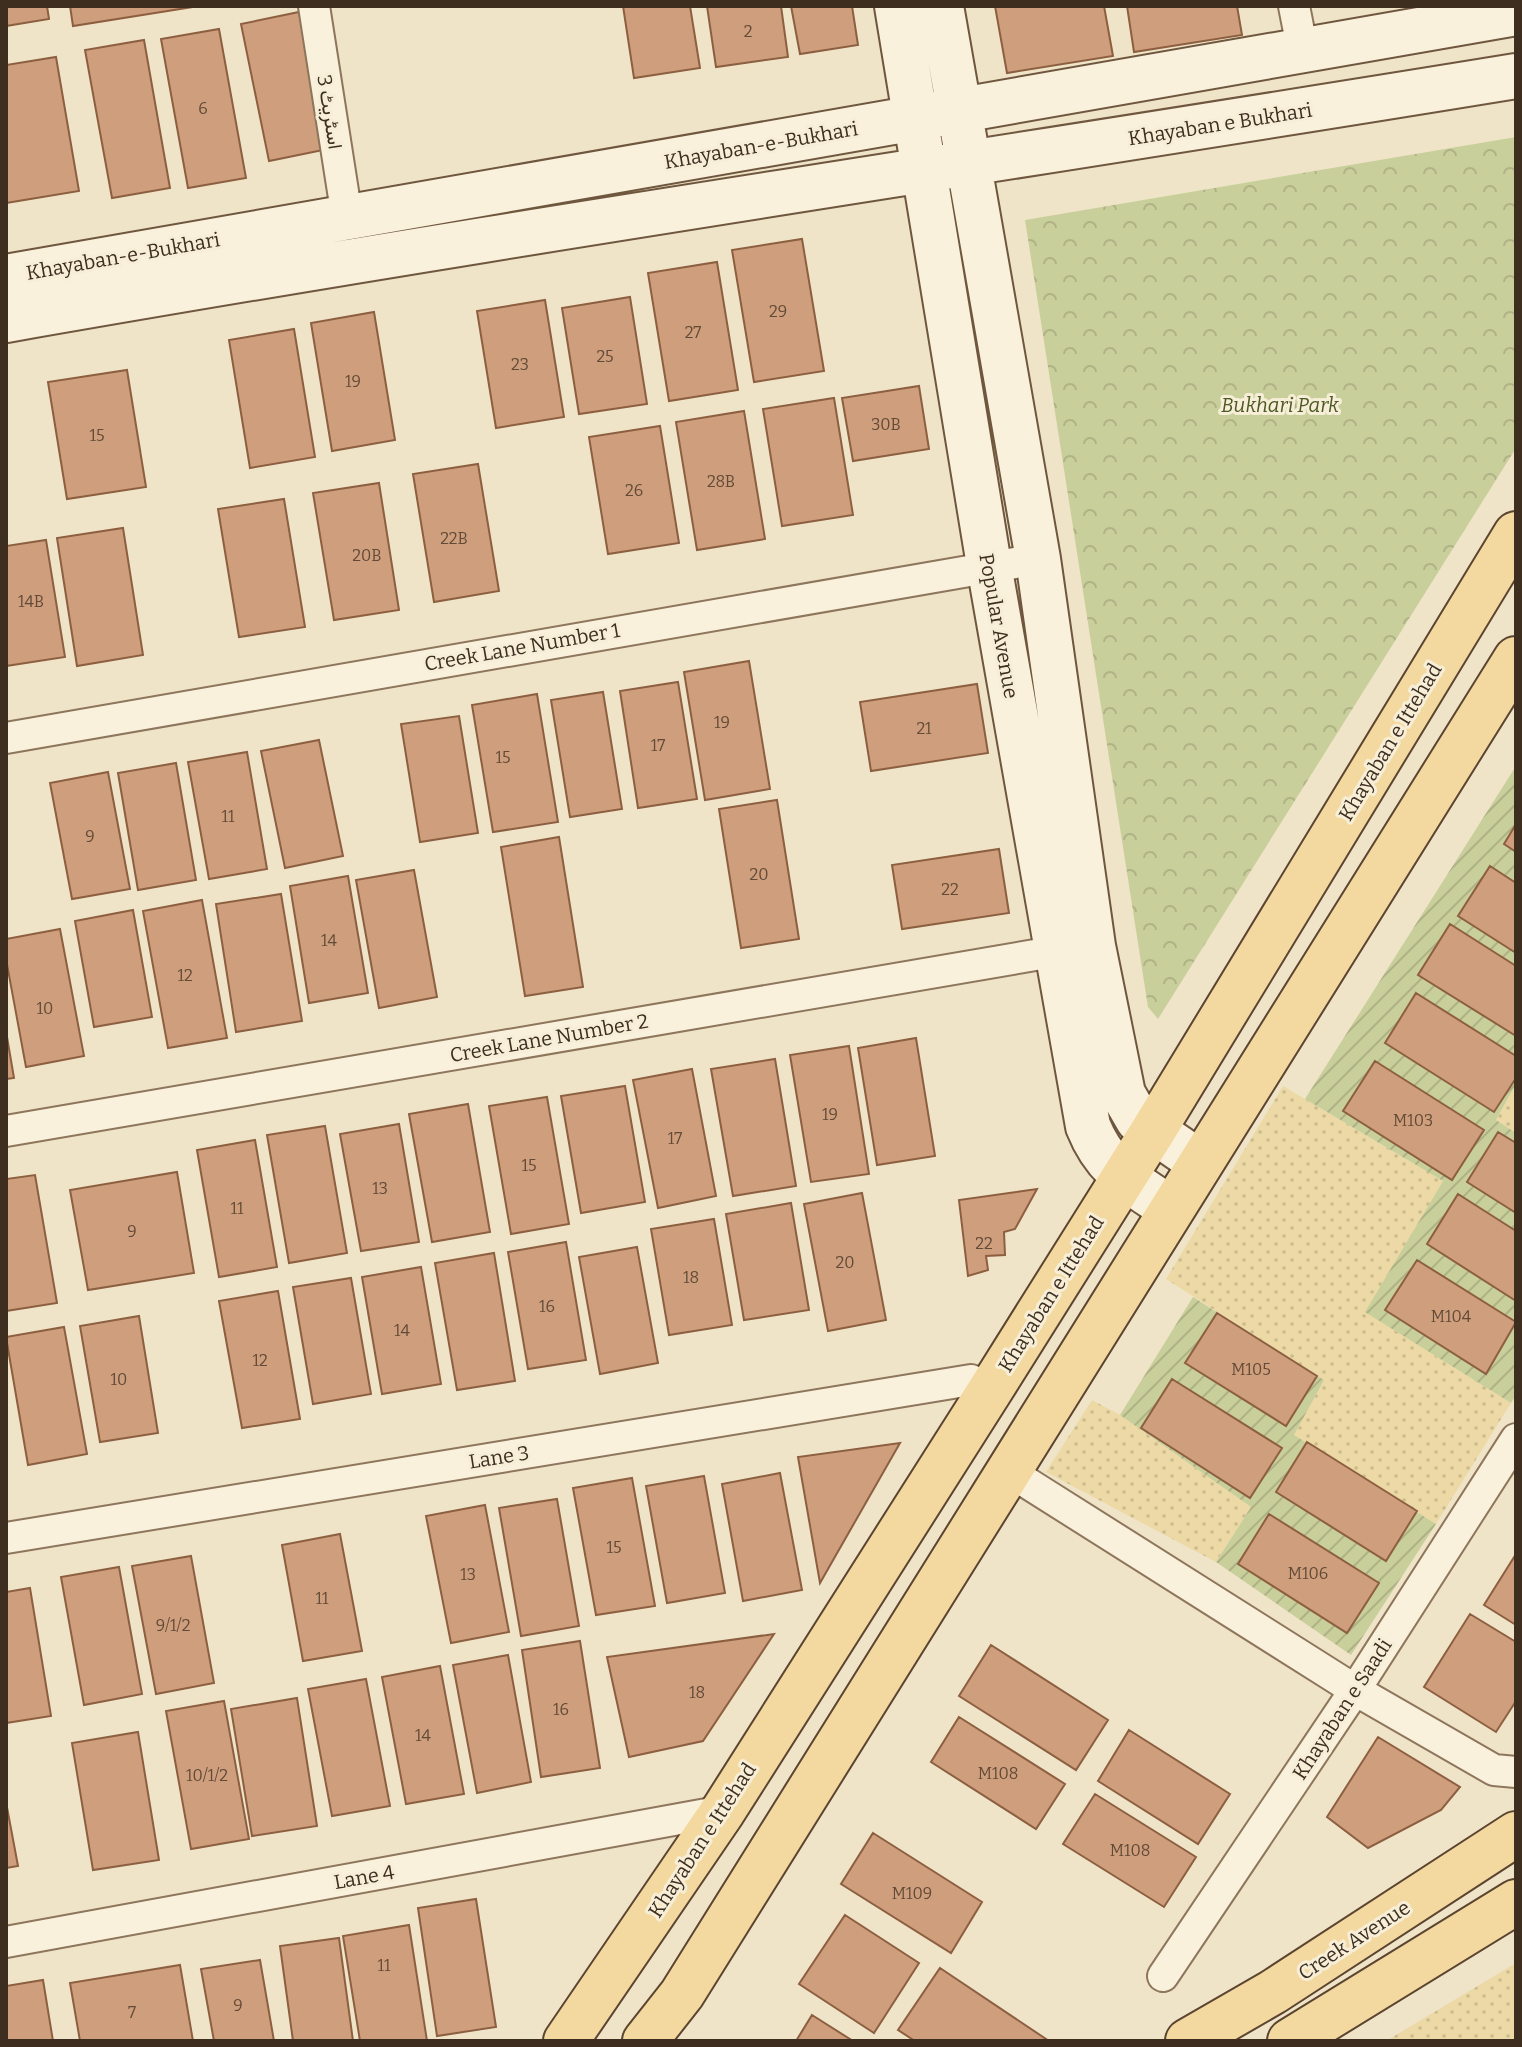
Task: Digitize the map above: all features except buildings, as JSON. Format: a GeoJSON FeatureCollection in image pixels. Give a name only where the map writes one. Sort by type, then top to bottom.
{"type":"FeatureCollection","features":[{"type":"Feature","properties":{"kind":"main road","name":"Khayaban e Ittehad"},"geometry":{"type":"LineString","coordinates":[[566,2041],[723,1811],[991,1389],[1153,1131],[1516,534]]}},
{"type":"Feature","properties":{"kind":"main road"},"geometry":{"type":"LineString","coordinates":[[645,2041],[682,1994],[1516,659]]}},
{"type":"Feature","properties":{"kind":"main road","name":"Creek Avenue"},"geometry":{"type":"LineString","coordinates":[[1188,2041],[1273,1992],[1516,1834]]}},
{"type":"Feature","properties":{"kind":"main road"},"geometry":{"type":"LineString","coordinates":[[1290,2041],[1516,1902]]}},
{"type":"Feature","properties":{"kind":"main road"},"geometry":{"type":"LineString","coordinates":[[666,2041],[682,1994]]}},
{"type":"Feature","properties":{"kind":"street","name":"اسٹریٹ 3"},"geometry":{"type":"LineString","coordinates":[[314,6],[347,217]]}},
{"type":"Feature","properties":{"kind":"street","name":"Popular Avenue"},"geometry":{"type":"LineString","coordinates":[[897,6],[989,565],[1074,949],[1123,1094],[1138,1120],[1199,1162]]}},
{"type":"Feature","properties":{"kind":"street","name":"Popular Avenue"},"geometry":{"type":"LineString","coordinates":[[941,6],[1038,559],[1088,1126],[1107,1163],[1171,1209]]}},
{"type":"Feature","properties":{"kind":"street"},"geometry":{"type":"LineString","coordinates":[[1294,6],[1303,52]]}},
{"type":"Feature","properties":{"kind":"street","name":"Khayaban-e-Bukhari"},"geometry":{"type":"LineString","coordinates":[[6,277],[1516,13]]}},
{"type":"Feature","properties":{"kind":"street","name":"Khayaban e Bukhari"},"geometry":{"type":"LineString","coordinates":[[924,171],[1516,76]]}},
{"type":"Feature","properties":{"kind":"street"},"geometry":{"type":"LineString","coordinates":[[6,320],[352,259],[924,171]]}},
{"type":"Feature","properties":{"kind":"street","name":"Creek Lane Number 1"},"geometry":{"type":"LineString","coordinates":[[6,738],[989,565],[1038,559]]}},
{"type":"Feature","properties":{"kind":"street","name":"Creek Lane Number 2"},"geometry":{"type":"LineString","coordinates":[[6,1131],[1074,949]]}},
{"type":"Feature","properties":{"kind":"street","name":"Lane 3"},"geometry":{"type":"LineString","coordinates":[[6,1538],[971,1380],[991,1389]]}},
{"type":"Feature","properties":{"kind":"street","name":"Khayaban e Saadi"},"geometry":{"type":"LineString","coordinates":[[1163,1976],[1355,1690],[1516,1439]]}},
{"type":"Feature","properties":{"kind":"street"},"geometry":{"type":"LineString","coordinates":[[1010,1472],[1355,1690],[1494,1770],[1516,1772]]}},
{"type":"Feature","properties":{"kind":"street","name":"Lane 4"},"geometry":{"type":"LineString","coordinates":[[6,1942],[723,1811]]}},
{"type":"Feature","properties":{"kind":"sand"},"geometry":{"type":"Polygon","coordinates":[[[1516,1084],[1516,1133],[1496,1120],[1516,1084]]]}},
{"type":"Feature","properties":{"kind":"sand"},"geometry":{"type":"Polygon","coordinates":[[[1283,1086],[1443,1181],[1366,1312],[1511,1403],[1436,1524],[1293,1435],[1324,1380],[1166,1279],[1283,1086]]]}},
{"type":"Feature","properties":{"kind":"sand"},"geometry":{"type":"Polygon","coordinates":[[[1092,1400],[1120,1415],[1251,1507],[1216,1562],[1046,1472],[1092,1400]]]}},
{"type":"Feature","properties":{"kind":"sand"},"geometry":{"type":"Polygon","coordinates":[[[1516,1963],[1516,2041],[1386,2041],[1516,1963]]]}},
{"type":"Feature","properties":{"kind":"green space","name":"Bukhari Park"},"geometry":{"type":"Polygon","coordinates":[[[1516,137],[1516,448],[1158,1019],[1148,1007],[1025,220],[1516,137]]]}},
{"type":"Feature","properties":{"kind":"green space"},"geometry":{"type":"Polygon","coordinates":[[[1516,766],[1516,1084],[1496,1120],[1516,1133],[1516,1395],[1511,1403],[1365,1312],[1443,1181],[1305,1099],[1516,766]]]}},
{"type":"Feature","properties":{"kind":"green space"},"geometry":{"type":"Polygon","coordinates":[[[1193,1297],[1324,1380],[1294,1435],[1436,1524],[1351,1655],[1216,1562],[1251,1507],[1120,1415],[1193,1297]]]}}]}
